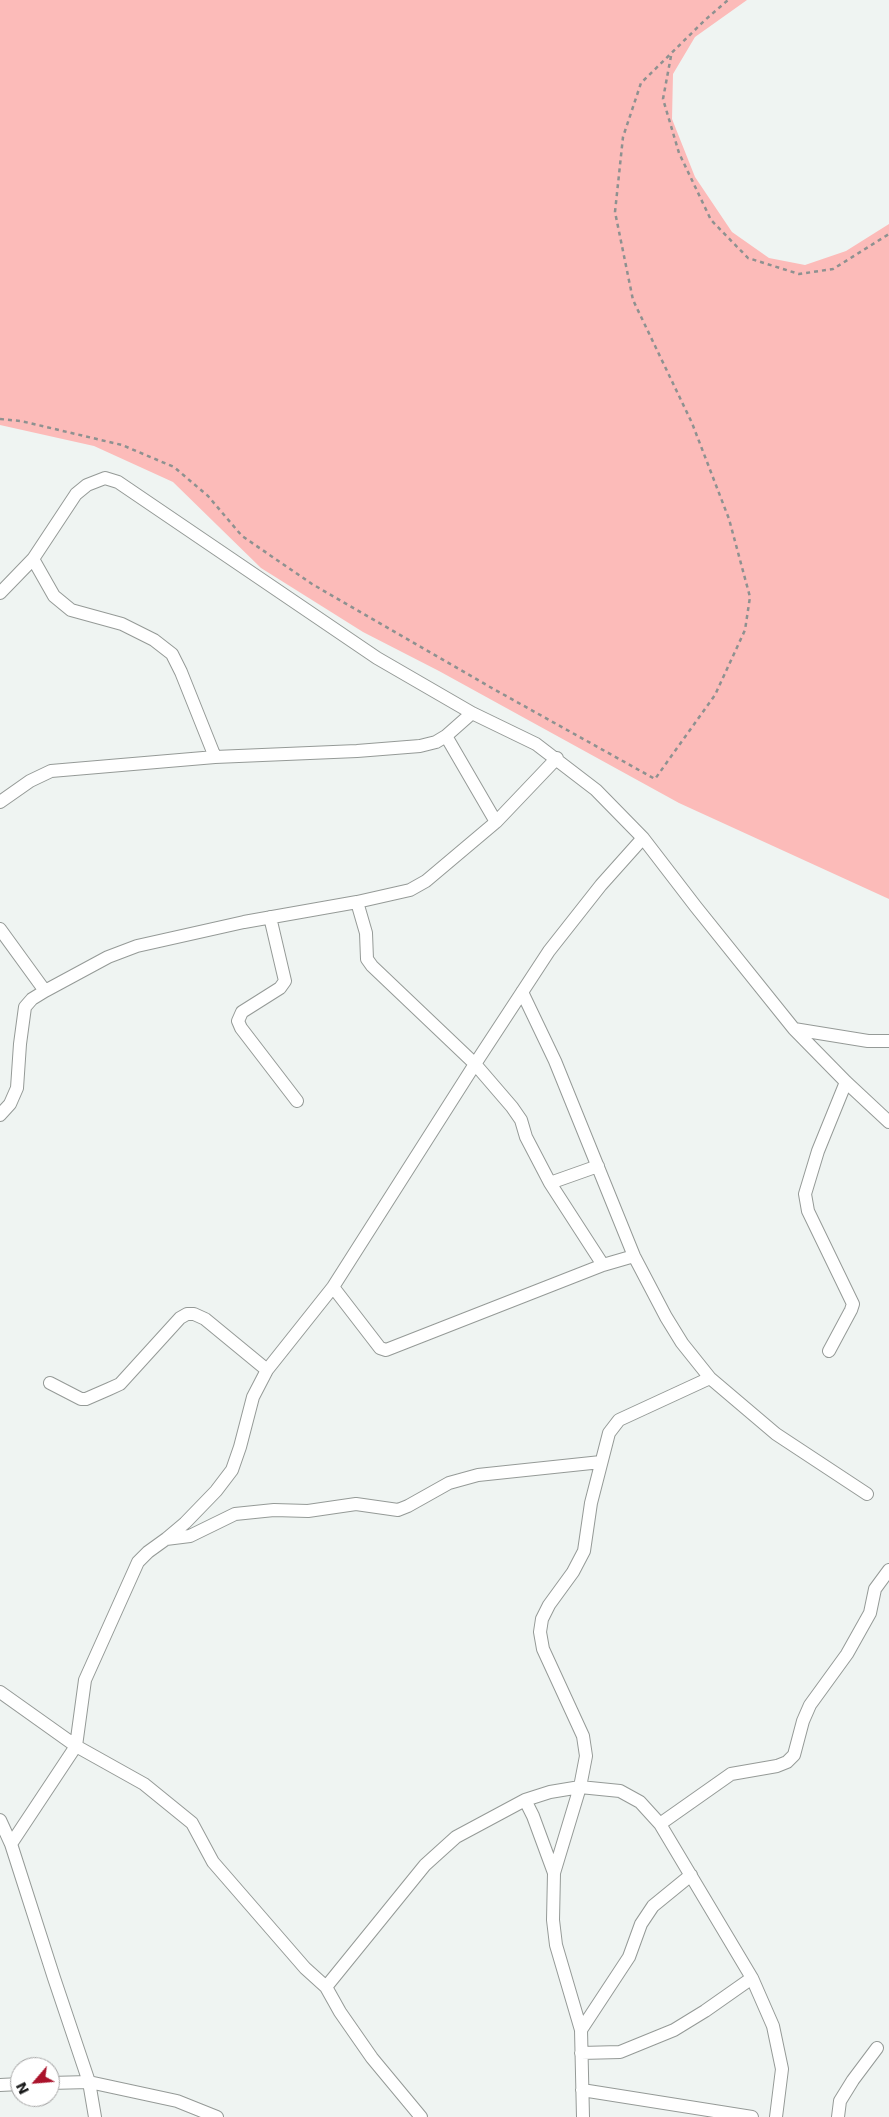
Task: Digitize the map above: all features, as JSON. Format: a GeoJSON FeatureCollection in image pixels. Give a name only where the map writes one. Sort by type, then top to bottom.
{"type":"FeatureCollection","features":[{"type":"Feature","properties":{"kind":"street"},"geometry":{"type":"LineString","coordinates":[[0,593],[33,559],[76,494],[87,484],[105,478],[118,482],[377,658],[472,713],[536,744],[557,758],[596,790],[643,838],[794,1030],[889,1122]]}},
{"type":"Feature","properties":{"kind":"street"},"geometry":{"type":"LineString","coordinates":[[33,559],[54,596],[71,610],[122,624],[154,640],[172,654],[215,757]]}},
{"type":"Feature","properties":{"kind":"street"},"geometry":{"type":"LineString","coordinates":[[0,802],[30,781],[51,771],[215,757],[357,751],[420,746],[436,742],[446,736],[472,713]]}},
{"type":"Feature","properties":{"kind":"street"},"geometry":{"type":"LineString","coordinates":[[446,736],[496,822]]}},
{"type":"Feature","properties":{"kind":"street"},"geometry":{"type":"LineString","coordinates":[[0,1115],[10,1104],[17,1088],[25,1007],[45,991],[108,957],[137,946],[270,917],[403,892],[426,881],[496,822],[557,758]]}},
{"type":"Feature","properties":{"kind":"street"},"geometry":{"type":"LineString","coordinates":[[12,1844],[76,1746],[85,1680],[138,1562],[166,1539],[216,1491],[232,1470],[253,1398],[267,1370],[333,1287],[475,1064],[549,952],[596,892],[643,838]]}},
{"type":"Feature","properties":{"kind":"street"},"geometry":{"type":"LineString","coordinates":[[357,902],[366,933],[367,958],[372,966],[475,1064],[521,1120],[526,1137],[550,1182],[603,1265]]}},
{"type":"Feature","properties":{"kind":"street"},"geometry":{"type":"LineString","coordinates":[[270,917],[285,982],[280,988],[242,1012],[238,1021],[241,1028],[297,1101]]}},
{"type":"Feature","properties":{"kind":"street"},"geometry":{"type":"LineString","coordinates":[[0,929],[45,991]]}},
{"type":"Feature","properties":{"kind":"street"},"geometry":{"type":"LineString","coordinates":[[522,992],[555,1061],[634,1256],[682,1343],[710,1378],[776,1434],[867,1494]]}},
{"type":"Feature","properties":{"kind":"street"},"geometry":{"type":"LineString","coordinates":[[794,1030],[889,1041]]}},
{"type":"Feature","properties":{"kind":"street"},"geometry":{"type":"LineString","coordinates":[[829,1352],[853,1304],[808,1211],[805,1194],[818,1151],[846,1082]]}},
{"type":"Feature","properties":{"kind":"street"},"geometry":{"type":"LineString","coordinates":[[550,1182],[598,1166]]}},
{"type":"Feature","properties":{"kind":"street"},"geometry":{"type":"LineString","coordinates":[[333,1287],[380,1348],[386,1350],[603,1265],[634,1256]]}},
{"type":"Feature","properties":{"kind":"street"},"geometry":{"type":"LineString","coordinates":[[50,1383],[81,1399],[86,1399],[120,1384],[180,1318],[187,1314],[194,1314],[205,1319],[267,1370]]}},
{"type":"Feature","properties":{"kind":"street"},"geometry":{"type":"LineString","coordinates":[[583,2117],[581,2030],[556,1945],[553,1920],[554,1873],[580,1786],[586,1756],[583,1736],[543,1649],[540,1632],[542,1619],[573,1572],[584,1551],[591,1503],[609,1434],[619,1420],[710,1378]]}},
{"type":"Feature","properties":{"kind":"street"},"geometry":{"type":"LineString","coordinates":[[166,1539],[190,1536],[235,1514],[274,1510],[308,1512],[356,1504],[398,1510],[449,1483],[478,1475],[601,1462]]}},
{"type":"Feature","properties":{"kind":"street"},"geometry":{"type":"LineString","coordinates":[[660,1824],[731,1774],[777,1766],[787,1762],[794,1755],[803,1721],[810,1705],[847,1654],[870,1613],[875,1589],[889,1570]]}},
{"type":"Feature","properties":{"kind":"street"},"geometry":{"type":"LineString","coordinates":[[0,1692],[76,1746],[144,1784],[192,1823],[213,1862],[305,1968],[326,1987],[340,2012],[372,2058],[421,2117]]}},
{"type":"Feature","properties":{"kind":"street"},"geometry":{"type":"LineString","coordinates":[[326,1987],[425,1865],[456,1837],[525,1800],[550,1792],[580,1786],[620,1791],[640,1802],[660,1824],[752,1978],[773,2026],[782,2069],[776,2117]]}},
{"type":"Feature","properties":{"kind":"street"},"geometry":{"type":"LineString","coordinates":[[525,1800],[533,1816],[554,1873]]}},
{"type":"Feature","properties":{"kind":"street"},"geometry":{"type":"LineString","coordinates":[[0,1820],[12,1844],[89,2082],[95,2117]]}},
{"type":"Feature","properties":{"kind":"street"},"geometry":{"type":"LineString","coordinates":[[581,2030],[629,1957],[641,1924],[652,1906],[691,1875]]}},
{"type":"Feature","properties":{"kind":"street"},"geometry":{"type":"LineString","coordinates":[[582,2053],[620,2052],[674,2030],[752,1978]]}},
{"type":"Feature","properties":{"kind":"street"},"geometry":{"type":"LineString","coordinates":[[838,2117],[840,2101],[877,2048]]}},
{"type":"Feature","properties":{"kind":"street"},"geometry":{"type":"LineString","coordinates":[[60,2083],[89,2082],[177,2101],[217,2117]]}},
{"type":"Feature","properties":{"kind":"street"},"geometry":{"type":"LineString","coordinates":[[582,2090],[752,2117]]}},
{"type":"Feature","properties":{"kind":"path"},"geometry":{"type":"LineString","coordinates":[[0,419],[21,421],[122,445],[174,467],[208,496],[242,536],[312,584],[490,687],[655,779],[715,695],[745,630],[750,597],[729,519],[692,422],[633,300],[615,212],[623,137],[641,83],[728,0]]}},
{"type":"Feature","properties":{"kind":"path"},"geometry":{"type":"LineString","coordinates":[[672,55],[663,99],[679,153],[711,220],[748,258],[799,274],[832,269],[889,234]]}},
{"type":"Feature","properties":{"kind":"shaded area"},"geometry":{"type":"Polygon","coordinates":[[[0,0],[747,0],[695,37],[673,74],[672,119],[695,177],[732,232],[769,258],[805,265],[846,251],[889,224],[889,899],[679,803],[439,671],[363,632],[261,568],[173,482],[94,446],[0,425],[0,0]]]}}]}
